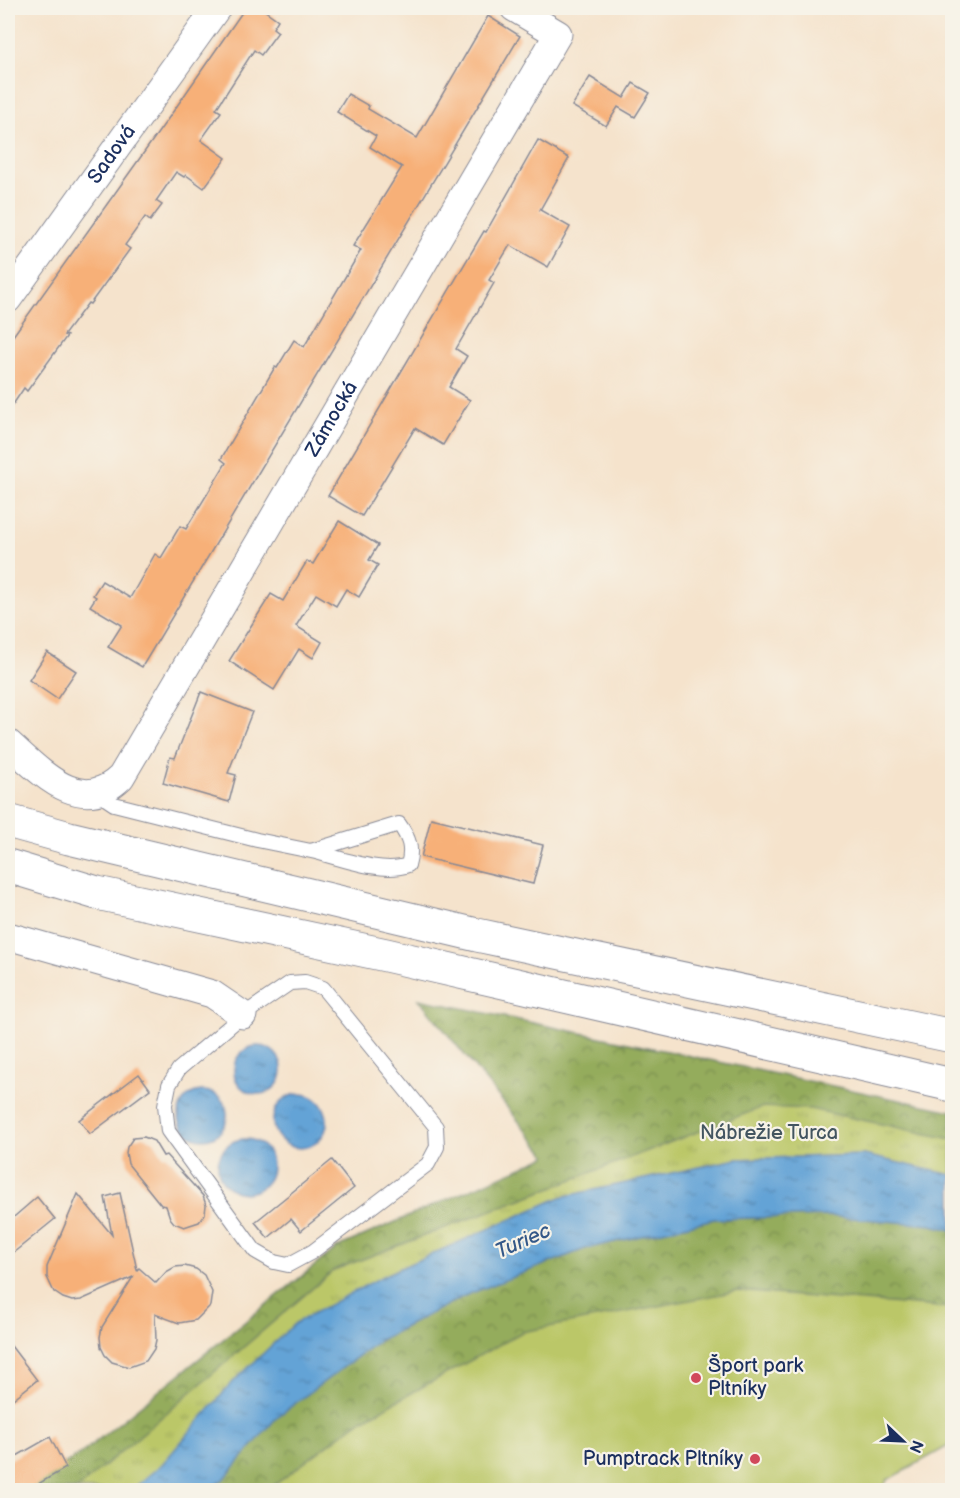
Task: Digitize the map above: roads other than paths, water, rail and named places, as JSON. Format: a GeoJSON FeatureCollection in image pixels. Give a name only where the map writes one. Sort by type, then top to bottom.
{"type":"FeatureCollection","features":[{"type":"Feature","properties":{"kind":"main road"},"geometry":{"type":"LineString","coordinates":[[8,821],[81,841],[477,935],[952,1036]]}},
{"type":"Feature","properties":{"kind":"main road"},"geometry":{"type":"LineString","coordinates":[[8,866],[97,893],[398,957],[952,1084]]}},
{"type":"Feature","properties":{"kind":"street","name":"Sadová"},"geometry":{"type":"LineString","coordinates":[[8,299],[216,8]]}},
{"type":"Feature","properties":{"kind":"street","name":"Zámocká"},"geometry":{"type":"LineString","coordinates":[[96,792],[110,788],[121,777],[558,34],[514,8]]}},
{"type":"Feature","properties":{"kind":"street"},"geometry":{"type":"LineString","coordinates":[[8,743],[52,782],[74,792],[96,792]]}},
{"type":"Feature","properties":{"kind":"street"},"geometry":{"type":"LineString","coordinates":[[8,936],[212,994],[243,1015]]}},
{"type":"Feature","properties":{"kind":"lane"},"geometry":{"type":"LineString","coordinates":[[96,792],[114,804],[257,840],[311,850],[383,868],[397,869],[408,865],[411,856],[410,839],[399,824],[311,850]]}},
{"type":"Feature","properties":{"kind":"lane"},"geometry":{"type":"LineString","coordinates":[[305,982],[322,988],[436,1127],[437,1147],[428,1164],[312,1252],[288,1265],[274,1262],[255,1251],[168,1131],[165,1105],[169,1085],[179,1069],[243,1015],[290,983],[305,982]]}},
{"type":"Feature","properties":{"kind":"water"},"geometry":{"type":"Polygon","coordinates":[[[253,1046],[263,1046],[278,1056],[282,1070],[281,1079],[272,1090],[263,1094],[253,1094],[238,1084],[234,1075],[234,1065],[244,1050],[253,1046]]]}},
{"type":"Feature","properties":{"kind":"water"},"geometry":{"type":"Polygon","coordinates":[[[198,1091],[208,1091],[220,1098],[227,1110],[227,1120],[220,1132],[208,1139],[198,1139],[183,1128],[179,1120],[179,1110],[190,1095],[198,1091]]]}},
{"type":"Feature","properties":{"kind":"water"},"geometry":{"type":"Polygon","coordinates":[[[295,1094],[305,1094],[315,1098],[323,1106],[327,1121],[323,1136],[315,1144],[305,1148],[295,1148],[285,1144],[277,1136],[273,1126],[273,1116],[277,1106],[285,1098],[295,1094]]]}},
{"type":"Feature","properties":{"kind":"water"},"geometry":{"type":"Polygon","coordinates":[[[240,1139],[250,1139],[260,1143],[268,1151],[272,1166],[268,1181],[260,1189],[250,1193],[240,1193],[230,1189],[222,1181],[218,1171],[218,1161],[222,1151],[230,1143],[240,1139]]]}},
{"type":"Feature","properties":{"kind":"water","name":"Turiec"},"geometry":{"type":"Polygon","coordinates":[[[864,1155],[952,1175],[952,1230],[932,1225],[829,1216],[714,1219],[585,1249],[464,1296],[380,1340],[277,1417],[225,1478],[209,1490],[132,1490],[163,1463],[231,1384],[295,1323],[387,1274],[561,1197],[737,1159],[864,1155]]]}},
{"type":"Feature","properties":{"kind":"place","name":"Šport park Pltníky"},"geometry":{"type":"Point","coordinates":[696,1378]}},
{"type":"Feature","properties":{"kind":"place","name":"Pumptrack Pltníky"},"geometry":{"type":"Point","coordinates":[755,1459]}},
{"type":"Feature","properties":{"kind":"park label","name":"Nábrežie Turca"},"geometry":{"type":"Point","coordinates":[769,1133]}}]}
